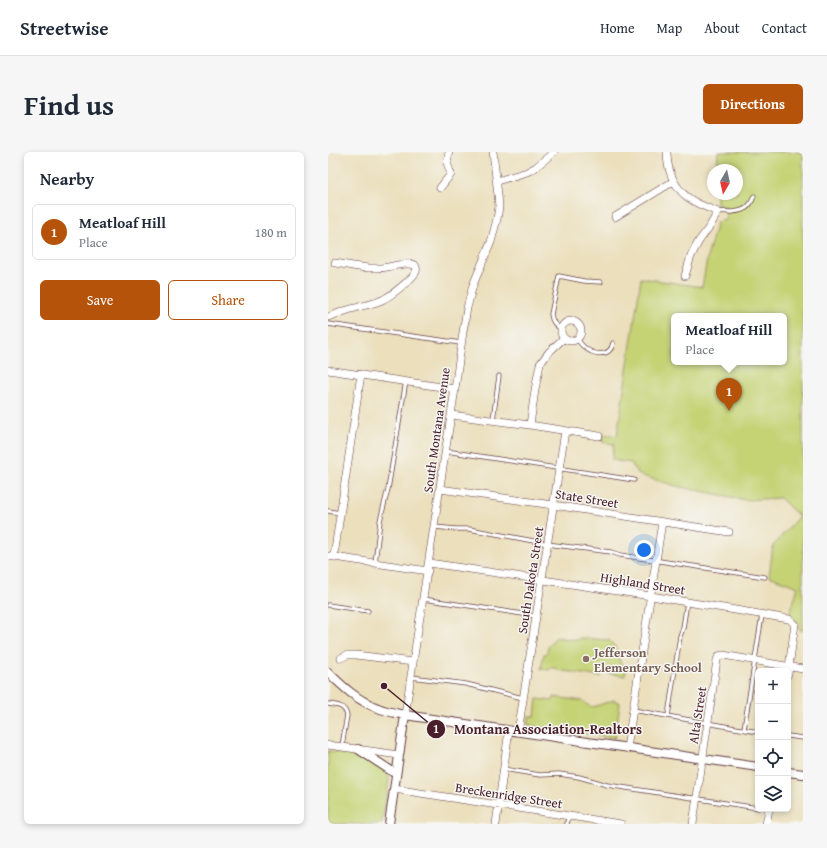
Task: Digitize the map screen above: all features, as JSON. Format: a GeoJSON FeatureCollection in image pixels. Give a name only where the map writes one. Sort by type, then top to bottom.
{"type":"FeatureCollection","features":[{"type":"Feature","properties":{"kind":"street"},"geometry":{"type":"LineString","coordinates":[[440,188],[451,174],[447,163],[449,152]]}},
{"type":"Feature","properties":{"kind":"street","name":"South Montana Avenue"},"geometry":{"type":"LineString","coordinates":[[405,715],[467,308],[473,285],[491,242],[499,207],[493,152]]}},
{"type":"Feature","properties":{"kind":"street"},"geometry":{"type":"LineString","coordinates":[[497,181],[527,172],[554,152]]}},
{"type":"Feature","properties":{"kind":"street"},"geometry":{"type":"LineString","coordinates":[[667,152],[668,170],[678,188],[694,201],[718,212],[691,256],[685,276]]}},
{"type":"Feature","properties":{"kind":"street"},"geometry":{"type":"LineString","coordinates":[[615,218],[674,181]]}},
{"type":"Feature","properties":{"kind":"street"},"geometry":{"type":"LineString","coordinates":[[328,317],[356,307],[383,300],[395,293],[417,271],[417,267],[410,263],[380,268],[334,263]]}},
{"type":"Feature","properties":{"kind":"street"},"geometry":{"type":"LineString","coordinates":[[568,321],[577,322],[581,330],[581,334],[577,339],[571,341],[562,336],[562,329],[563,325],[568,321]]}},
{"type":"Feature","properties":{"kind":"street"},"geometry":{"type":"LineString","coordinates":[[530,425],[540,364],[549,352],[564,338]]}},
{"type":"Feature","properties":{"kind":"street"},"geometry":{"type":"LineString","coordinates":[[328,370],[455,389]]}},
{"type":"Feature","properties":{"kind":"street"},"geometry":{"type":"LineString","coordinates":[[360,374],[340,513],[331,556],[428,571]]}},
{"type":"Feature","properties":{"kind":"street"},"geometry":{"type":"LineString","coordinates":[[451,415],[599,436]]}},
{"type":"Feature","properties":{"kind":"street","name":"South Dakota Street"},"geometry":{"type":"LineString","coordinates":[[518,732],[565,432]]}},
{"type":"Feature","properties":{"kind":"street","name":"State Street"},"geometry":{"type":"LineString","coordinates":[[440,489],[729,532]]}},
{"type":"Feature","properties":{"kind":"street"},"geometry":{"type":"LineString","coordinates":[[627,748],[662,522]]}},
{"type":"Feature","properties":{"kind":"street","name":"Highland Street"},"geometry":{"type":"LineString","coordinates":[[429,563],[651,596],[789,619],[795,624],[788,668]]}},
{"type":"Feature","properties":{"kind":"street"},"geometry":{"type":"LineString","coordinates":[[341,658],[347,654],[413,662]]}},
{"type":"Feature","properties":{"kind":"street","name":"Alta Street"},"geometry":{"type":"LineString","coordinates":[[693,824],[719,656],[723,655],[755,660],[781,668]]}},
{"type":"Feature","properties":{"kind":"street"},"geometry":{"type":"LineString","coordinates":[[791,670],[803,669]]}},
{"type":"Feature","properties":{"kind":"street"},"geometry":{"type":"LineString","coordinates":[[328,672],[347,690],[363,701],[379,709],[405,715],[755,767]]}},
{"type":"Feature","properties":{"kind":"street"},"geometry":{"type":"LineString","coordinates":[[389,824],[405,715]]}},
{"type":"Feature","properties":{"kind":"street"},"geometry":{"type":"LineString","coordinates":[[496,824],[509,730]]}},
{"type":"Feature","properties":{"kind":"street"},"geometry":{"type":"LineString","coordinates":[[328,745],[399,755]]}},
{"type":"Feature","properties":{"kind":"street"},"geometry":{"type":"LineString","coordinates":[[358,749],[396,774]]}},
{"type":"Feature","properties":{"kind":"street"},"geometry":{"type":"LineString","coordinates":[[791,772],[803,774]]}},
{"type":"Feature","properties":{"kind":"street","name":"Breckenridge Street"},"geometry":{"type":"LineString","coordinates":[[394,789],[621,824]]}},
{"type":"Feature","properties":{"kind":"street"},"geometry":{"type":"LineString","coordinates":[[766,812],[766,824]]}},
{"type":"Feature","properties":{"kind":"lane"},"geometry":{"type":"LineString","coordinates":[[718,212],[744,210],[751,204],[754,196]]}},
{"type":"Feature","properties":{"kind":"lane"},"geometry":{"type":"LineString","coordinates":[[562,329],[552,320],[551,314],[559,276],[584,281],[601,282]]}},
{"type":"Feature","properties":{"kind":"lane"},"geometry":{"type":"LineString","coordinates":[[328,324],[461,343]]}},
{"type":"Feature","properties":{"kind":"lane"},"geometry":{"type":"LineString","coordinates":[[577,339],[588,350],[597,353],[609,351],[614,343]]}},
{"type":"Feature","properties":{"kind":"lane"},"geometry":{"type":"LineString","coordinates":[[493,420],[499,376]]}},
{"type":"Feature","properties":{"kind":"lane"},"geometry":{"type":"LineString","coordinates":[[375,563],[380,521],[388,489],[406,381]]}},
{"type":"Feature","properties":{"kind":"lane"},"geometry":{"type":"LineString","coordinates":[[446,451],[634,480]]}},
{"type":"Feature","properties":{"kind":"lane"},"geometry":{"type":"LineString","coordinates":[[328,511],[340,513]]}},
{"type":"Feature","properties":{"kind":"lane"},"geometry":{"type":"LineString","coordinates":[[434,527],[469,529],[547,544],[612,552],[620,555],[765,577]]}},
{"type":"Feature","properties":{"kind":"lane"},"geometry":{"type":"LineString","coordinates":[[423,599],[536,616]]}},
{"type":"Feature","properties":{"kind":"lane"},"geometry":{"type":"LineString","coordinates":[[668,716],[680,636],[683,628],[687,602]]}},
{"type":"Feature","properties":{"kind":"lane"},"geometry":{"type":"LineString","coordinates":[[328,605],[368,611]]}},
{"type":"Feature","properties":{"kind":"lane"},"geometry":{"type":"LineString","coordinates":[[744,729],[762,615]]}},
{"type":"Feature","properties":{"kind":"lane"},"geometry":{"type":"LineString","coordinates":[[411,677],[466,684],[523,698]]}},
{"type":"Feature","properties":{"kind":"lane"},"geometry":{"type":"LineString","coordinates":[[328,704],[339,705],[345,711],[346,715],[342,746]]}},
{"type":"Feature","properties":{"kind":"lane"},"geometry":{"type":"LineString","coordinates":[[633,710],[755,731]]}},
{"type":"Feature","properties":{"kind":"lane"},"geometry":{"type":"LineString","coordinates":[[791,736],[803,738]]}},
{"type":"Feature","properties":{"kind":"lane"},"geometry":{"type":"LineString","coordinates":[[503,768],[540,775],[559,774],[578,777],[607,785],[755,808]]}},
{"type":"Feature","properties":{"kind":"lane"},"geometry":{"type":"LineString","coordinates":[[567,824],[568,816]]}},
{"type":"Feature","properties":{"kind":"green space"},"geometry":{"type":"Polygon","coordinates":[[[718,152],[803,152],[803,631],[800,630],[798,622],[789,616],[798,587],[769,576],[773,546],[799,516],[780,498],[746,500],[676,486],[639,475],[631,463],[612,460],[614,444],[602,442],[603,434],[617,436],[641,278],[702,287],[708,254],[717,222],[726,220],[725,206],[717,205],[717,200],[743,200],[743,164],[717,164],[718,152]]]}},
{"type":"Feature","properties":{"kind":"green space"},"geometry":{"type":"Polygon","coordinates":[[[556,637],[577,640],[580,638],[609,640],[616,648],[621,665],[626,666],[625,676],[602,672],[601,677],[558,670],[556,668],[551,668],[549,670],[541,669],[544,654],[546,654],[549,645],[556,637]]]}},
{"type":"Feature","properties":{"kind":"green space"},"geometry":{"type":"Polygon","coordinates":[[[554,697],[582,701],[593,707],[614,700],[620,703],[615,738],[528,725],[529,716],[535,716],[537,699],[553,701],[554,697]]]}},
{"type":"Feature","properties":{"kind":"green space"},"geometry":{"type":"Polygon","coordinates":[[[328,751],[366,757],[388,773],[389,780],[382,824],[328,824],[328,751]]]}},
{"type":"Feature","properties":{"kind":"place","name":"Meatloaf Hill"},"geometry":{"type":"Point","coordinates":[729,411]}},
{"type":"Feature","properties":{"kind":"place","name":"Jefferson Elementary School"},"geometry":{"type":"Point","coordinates":[586,659]}},
{"type":"Feature","properties":{"kind":"place","name":"Montana Association-Realtors"},"geometry":{"type":"Point","coordinates":[384,686]}}]}
